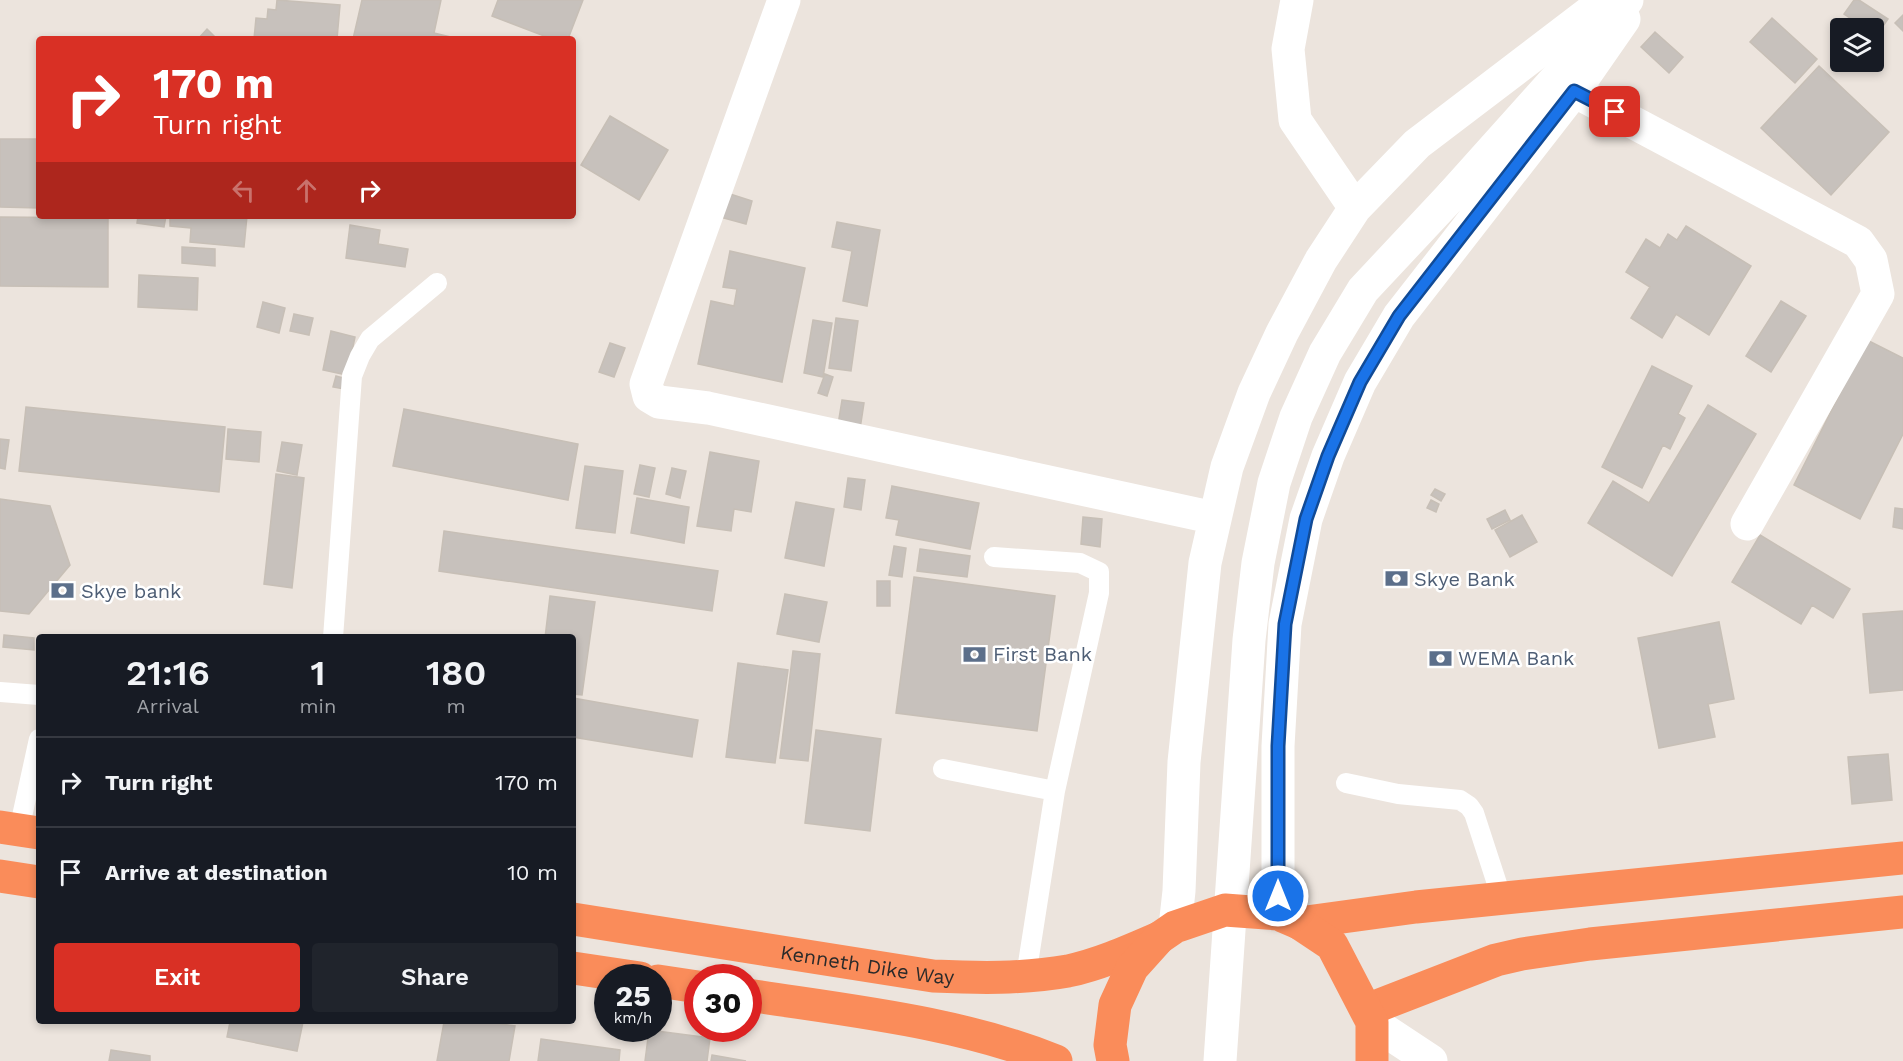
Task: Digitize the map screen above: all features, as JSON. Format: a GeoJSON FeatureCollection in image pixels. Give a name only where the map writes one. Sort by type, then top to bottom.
{"type":"FeatureCollection","features":[{"type":"Feature","properties":{"kind":"highway","name":"Kenneth Dike Way"},"geometry":{"type":"LineString","coordinates":[[576,919],[933,976],[1026,976],[1078,968],[1115,957],[1167,932],[1225,910],[1288,918],[1903,858]]}},
{"type":"Feature","properties":{"kind":"highway"},"geometry":{"type":"LineString","coordinates":[[0,876],[36,882]]}},
{"type":"Feature","properties":{"kind":"highway"},"geometry":{"type":"LineString","coordinates":[[1370,1016],[1486,963],[1522,954],[1590,944],[1903,912]]}},
{"type":"Feature","properties":{"kind":"highway"},"geometry":{"type":"LineString","coordinates":[[1288,918],[1332,945],[1370,1016],[1372,1061]]}},
{"type":"Feature","properties":{"kind":"highway"},"geometry":{"type":"LineString","coordinates":[[1113,1061],[1110,1045],[1115,1005],[1132,968],[1167,932]]}},
{"type":"Feature","properties":{"kind":"highway"},"geometry":{"type":"LineString","coordinates":[[576,968],[594,971]]}},
{"type":"Feature","properties":{"kind":"highway"},"geometry":{"type":"LineString","coordinates":[[762,997],[896,1018],[971,1034],[1032,1051],[1056,1061]]}},
{"type":"Feature","properties":{"kind":"street"},"geometry":{"type":"LineString","coordinates":[[784,0],[646,384],[649,396],[659,402],[708,408],[1215,518]]}},
{"type":"Feature","properties":{"kind":"street"},"geometry":{"type":"LineString","coordinates":[[1297,0],[1288,49],[1295,120],[1355,208]]}},
{"type":"Feature","properties":{"kind":"street"},"geometry":{"type":"LineString","coordinates":[[1167,932],[1179,891],[1184,762],[1205,563],[1227,467],[1254,393],[1282,333],[1321,260],[1355,208],[1417,144],[1606,0]]}},
{"type":"Feature","properties":{"kind":"street"},"geometry":{"type":"LineString","coordinates":[[1220,1061],[1249,640],[1258,563],[1274,483],[1296,417],[1325,353],[1364,290],[1627,0]]}},
{"type":"Feature","properties":{"kind":"street"},"geometry":{"type":"LineString","coordinates":[[1288,918],[1278,746],[1285,624],[1306,519],[1328,456],[1360,382],[1399,316],[1574,91],[1638,0]]}},
{"type":"Feature","properties":{"kind":"street"},"geometry":{"type":"LineString","coordinates":[[1574,91],[1858,242],[1871,260],[1878,294],[1747,524]]}},
{"type":"Feature","properties":{"kind":"street"},"geometry":{"type":"LineString","coordinates":[[1370,1016],[1431,1061]]}},
{"type":"Feature","properties":{"kind":"lane"},"geometry":{"type":"LineString","coordinates":[[333,634],[352,376],[370,339],[437,283]]}},
{"type":"Feature","properties":{"kind":"lane"},"geometry":{"type":"LineString","coordinates":[[994,557],[1080,563],[1099,572],[1099,592],[1055,791],[1026,976]]}},
{"type":"Feature","properties":{"kind":"lane"},"geometry":{"type":"LineString","coordinates":[[0,692],[36,695]]}},
{"type":"Feature","properties":{"kind":"lane"},"geometry":{"type":"LineString","coordinates":[[19,830],[36,753]]}},
{"type":"Feature","properties":{"kind":"lane"},"geometry":{"type":"LineString","coordinates":[[943,769],[1055,791]]}},
{"type":"Feature","properties":{"kind":"lane"},"geometry":{"type":"LineString","coordinates":[[1346,783],[1398,794],[1460,800],[1469,806],[1478,822],[1502,898]]}},
{"type":"Feature","properties":{"kind":"building"},"geometry":{"type":"Polygon","coordinates":[[[277,0],[340,5],[337,36],[254,36],[256,18],[267,19],[268,9],[276,10],[277,0]]]}},
{"type":"Feature","properties":{"kind":"building"},"geometry":{"type":"Polygon","coordinates":[[[362,0],[441,0],[434,33],[446,36],[354,36],[362,0]]]}},
{"type":"Feature","properties":{"kind":"building"},"geometry":{"type":"Polygon","coordinates":[[[498,0],[583,0],[569,36],[544,36],[492,16],[498,0]]]}},
{"type":"Feature","properties":{"kind":"building"},"geometry":{"type":"Polygon","coordinates":[[[1854,0],[1859,0],[1888,19],[1884,25],[1884,18],[1850,18],[1844,14],[1854,0]]]}},
{"type":"Feature","properties":{"kind":"building"},"geometry":{"type":"Polygon","coordinates":[[[1903,15],[1903,31],[1895,23],[1903,15]]]}},
{"type":"Feature","properties":{"kind":"building"},"geometry":{"type":"Polygon","coordinates":[[[1772,18],[1817,59],[1795,83],[1750,42],[1772,18]]]}},
{"type":"Feature","properties":{"kind":"building"},"geometry":{"type":"Polygon","coordinates":[[[207,29],[214,36],[201,36],[207,29]]]}},
{"type":"Feature","properties":{"kind":"building"},"geometry":{"type":"Polygon","coordinates":[[[1655,32],[1683,57],[1669,73],[1641,47],[1655,32]]]}},
{"type":"Feature","properties":{"kind":"building"},"geometry":{"type":"Polygon","coordinates":[[[1819,66],[1889,132],[1831,195],[1761,128],[1819,66]]]}},
{"type":"Feature","properties":{"kind":"building"},"geometry":{"type":"Polygon","coordinates":[[[610,116],[668,150],[639,200],[581,165],[610,116]]]}},
{"type":"Feature","properties":{"kind":"building"},"geometry":{"type":"Polygon","coordinates":[[[0,139],[36,139],[36,208],[0,207],[0,139]]]}},
{"type":"Feature","properties":{"kind":"building"},"geometry":{"type":"Polygon","coordinates":[[[727,193],[752,201],[746,224],[720,217],[727,193]]]}},
{"type":"Feature","properties":{"kind":"building"},"geometry":{"type":"Polygon","coordinates":[[[0,217],[108,219],[108,287],[0,286],[0,217]]]}},
{"type":"Feature","properties":{"kind":"building"},"geometry":{"type":"Polygon","coordinates":[[[138,219],[165,219],[164,227],[137,223],[138,219]]]}},
{"type":"Feature","properties":{"kind":"building"},"geometry":{"type":"Polygon","coordinates":[[[170,219],[247,219],[244,247],[190,242],[191,228],[170,226],[170,219]]]}},
{"type":"Feature","properties":{"kind":"building"},"geometry":{"type":"Polygon","coordinates":[[[837,222],[880,230],[867,306],[843,301],[852,251],[832,247],[837,222]]]}},
{"type":"Feature","properties":{"kind":"building"},"geometry":{"type":"Polygon","coordinates":[[[350,225],[380,230],[378,244],[408,249],[405,267],[346,258],[350,225]]]}},
{"type":"Feature","properties":{"kind":"building"},"geometry":{"type":"Polygon","coordinates":[[[1686,226],[1751,266],[1709,335],[1676,314],[1662,338],[1631,318],[1650,287],[1626,272],[1646,239],[1660,248],[1668,234],[1677,240],[1686,226]]]}},
{"type":"Feature","properties":{"kind":"building"},"geometry":{"type":"Polygon","coordinates":[[[182,247],[215,249],[215,266],[182,263],[182,247]]]}},
{"type":"Feature","properties":{"kind":"building"},"geometry":{"type":"Polygon","coordinates":[[[730,251],[805,268],[782,382],[698,364],[711,301],[734,306],[737,289],[723,287],[730,251]]]}},
{"type":"Feature","properties":{"kind":"building"},"geometry":{"type":"Polygon","coordinates":[[[139,275],[198,278],[197,310],[138,307],[139,275]]]}},
{"type":"Feature","properties":{"kind":"building"},"geometry":{"type":"Polygon","coordinates":[[[1781,301],[1806,316],[1771,372],[1746,356],[1781,301]]]}},
{"type":"Feature","properties":{"kind":"building"},"geometry":{"type":"Polygon","coordinates":[[[263,302],[285,308],[279,333],[257,327],[263,302]]]}},
{"type":"Feature","properties":{"kind":"building"},"geometry":{"type":"Polygon","coordinates":[[[294,314],[313,318],[309,335],[290,331],[294,314]]]}},
{"type":"Feature","properties":{"kind":"building"},"geometry":{"type":"Polygon","coordinates":[[[836,318],[858,321],[851,371],[829,368],[836,318]]]}},
{"type":"Feature","properties":{"kind":"building"},"geometry":{"type":"Polygon","coordinates":[[[813,320],[832,323],[823,377],[804,373],[813,320]]]}},
{"type":"Feature","properties":{"kind":"building"},"geometry":{"type":"Polygon","coordinates":[[[331,331],[355,337],[347,375],[323,370],[331,331]]]}},
{"type":"Feature","properties":{"kind":"building"},"geometry":{"type":"Polygon","coordinates":[[[1867,340],[1903,358],[1903,434],[1860,519],[1794,485],[1867,340]]]}},
{"type":"Feature","properties":{"kind":"building"},"geometry":{"type":"Polygon","coordinates":[[[610,343],[625,348],[614,377],[599,372],[610,343]]]}},
{"type":"Feature","properties":{"kind":"building"},"geometry":{"type":"Polygon","coordinates":[[[1652,366],[1692,386],[1678,414],[1685,418],[1670,449],[1663,445],[1642,488],[1602,467],[1652,366]]]}},
{"type":"Feature","properties":{"kind":"building"},"geometry":{"type":"Polygon","coordinates":[[[825,374],[833,377],[827,396],[818,393],[825,374]]]}},
{"type":"Feature","properties":{"kind":"building"},"geometry":{"type":"Polygon","coordinates":[[[336,376],[347,379],[344,389],[333,387],[336,376]]]}},
{"type":"Feature","properties":{"kind":"building"},"geometry":{"type":"Polygon","coordinates":[[[842,400],[864,403],[860,429],[838,425],[842,400]]]}},
{"type":"Feature","properties":{"kind":"building"},"geometry":{"type":"Polygon","coordinates":[[[1708,405],[1756,434],[1672,576],[1588,523],[1613,481],[1649,503],[1708,405]]]}},
{"type":"Feature","properties":{"kind":"building"},"geometry":{"type":"Polygon","coordinates":[[[26,407],[225,427],[219,492],[19,471],[26,407]]]}},
{"type":"Feature","properties":{"kind":"building"},"geometry":{"type":"Polygon","coordinates":[[[404,409],[578,444],[568,500],[393,466],[404,409]]]}},
{"type":"Feature","properties":{"kind":"building"},"geometry":{"type":"Polygon","coordinates":[[[228,429],[261,432],[259,462],[226,459],[228,429]]]}},
{"type":"Feature","properties":{"kind":"building"},"geometry":{"type":"Polygon","coordinates":[[[0,439],[9,440],[5,469],[0,468],[0,439]]]}},
{"type":"Feature","properties":{"kind":"building"},"geometry":{"type":"Polygon","coordinates":[[[282,442],[302,445],[297,475],[277,471],[282,442]]]}},
{"type":"Feature","properties":{"kind":"building"},"geometry":{"type":"Polygon","coordinates":[[[710,452],[759,461],[751,512],[734,509],[731,531],[697,526],[710,452]]]}},
{"type":"Feature","properties":{"kind":"building"},"geometry":{"type":"Polygon","coordinates":[[[640,465],[655,468],[649,497],[634,494],[640,465]]]}},
{"type":"Feature","properties":{"kind":"building"},"geometry":{"type":"Polygon","coordinates":[[[585,466],[623,471],[615,533],[576,528],[585,466]]]}},
{"type":"Feature","properties":{"kind":"building"},"geometry":{"type":"Polygon","coordinates":[[[672,468],[686,471],[680,498],[666,494],[672,468]]]}},
{"type":"Feature","properties":{"kind":"building"},"geometry":{"type":"Polygon","coordinates":[[[276,474],[304,478],[292,588],[264,584],[276,474]]]}},
{"type":"Feature","properties":{"kind":"building"},"geometry":{"type":"Polygon","coordinates":[[[848,478],[865,480],[861,510],[844,507],[848,478]]]}},
{"type":"Feature","properties":{"kind":"building"},"geometry":{"type":"Polygon","coordinates":[[[892,486],[979,503],[970,549],[896,535],[899,520],[886,518],[892,486]]]}},
{"type":"Feature","properties":{"kind":"building"},"geometry":{"type":"Polygon","coordinates":[[[1435,489],[1445,494],[1441,501],[1431,495],[1435,489]]]}},
{"type":"Feature","properties":{"kind":"building"},"geometry":{"type":"Polygon","coordinates":[[[637,498],[689,507],[684,543],[631,533],[637,498]]]}},
{"type":"Feature","properties":{"kind":"building"},"geometry":{"type":"Polygon","coordinates":[[[0,499],[50,506],[70,565],[29,614],[0,611],[0,499]]]}},
{"type":"Feature","properties":{"kind":"building"},"geometry":{"type":"Polygon","coordinates":[[[1431,500],[1439,504],[1436,512],[1427,508],[1431,500]]]}},
{"type":"Feature","properties":{"kind":"building"},"geometry":{"type":"Polygon","coordinates":[[[796,502],[834,509],[824,566],[785,558],[796,502]]]}},
{"type":"Feature","properties":{"kind":"building"},"geometry":{"type":"Polygon","coordinates":[[[1895,508],[1903,509],[1903,529],[1893,527],[1895,508]]]}},
{"type":"Feature","properties":{"kind":"building"},"geometry":{"type":"Polygon","coordinates":[[[1505,510],[1510,520],[1492,529],[1487,519],[1505,510]]]}},
{"type":"Feature","properties":{"kind":"building"},"geometry":{"type":"Polygon","coordinates":[[[1522,515],[1537,542],[1510,557],[1495,530],[1522,515]]]}},
{"type":"Feature","properties":{"kind":"building"},"geometry":{"type":"Polygon","coordinates":[[[1083,517],[1102,519],[1100,547],[1081,544],[1083,517]]]}},
{"type":"Feature","properties":{"kind":"building"},"geometry":{"type":"Polygon","coordinates":[[[444,531],[718,571],[712,611],[439,571],[444,531]]]}},
{"type":"Feature","properties":{"kind":"building"},"geometry":{"type":"Polygon","coordinates":[[[1760,535],[1850,589],[1833,618],[1812,605],[1801,624],[1732,582],[1760,535]]]}},
{"type":"Feature","properties":{"kind":"building"},"geometry":{"type":"Polygon","coordinates":[[[894,546],[906,548],[902,577],[889,575],[894,546]]]}},
{"type":"Feature","properties":{"kind":"building"},"geometry":{"type":"Polygon","coordinates":[[[920,549],[970,556],[967,577],[917,571],[920,549]]]}},
{"type":"Feature","properties":{"kind":"building","name":"First Bank"},"geometry":{"type":"Polygon","coordinates":[[[914,577],[1055,596],[1037,731],[896,713],[914,577]]]}},
{"type":"Feature","properties":{"kind":"building"},"geometry":{"type":"Polygon","coordinates":[[[877,581],[890,581],[890,606],[877,606],[877,581]]]}},
{"type":"Feature","properties":{"kind":"building"},"geometry":{"type":"Polygon","coordinates":[[[785,594],[827,602],[819,642],[777,634],[785,594]]]}},
{"type":"Feature","properties":{"kind":"building"},"geometry":{"type":"Polygon","coordinates":[[[550,596],[595,602],[582,695],[576,694],[576,634],[545,634],[550,596]]]}},
{"type":"Feature","properties":{"kind":"building"},"geometry":{"type":"Polygon","coordinates":[[[1903,611],[1903,690],[1870,693],[1863,614],[1903,611]]]}},
{"type":"Feature","properties":{"kind":"building"},"geometry":{"type":"Polygon","coordinates":[[[1719,622],[1734,699],[1708,704],[1715,737],[1659,748],[1638,638],[1719,622]]]}},
{"type":"Feature","properties":{"kind":"building"},"geometry":{"type":"Polygon","coordinates":[[[4,635],[34,638],[34,650],[3,647],[4,635]]]}},
{"type":"Feature","properties":{"kind":"building"},"geometry":{"type":"Polygon","coordinates":[[[793,651],[820,654],[808,761],[780,758],[793,651]]]}},
{"type":"Feature","properties":{"kind":"building"},"geometry":{"type":"Polygon","coordinates":[[[738,663],[788,670],[775,763],[726,757],[738,663]]]}},
{"type":"Feature","properties":{"kind":"building"},"geometry":{"type":"Polygon","coordinates":[[[576,699],[698,720],[692,757],[576,738],[576,699]]]}},
{"type":"Feature","properties":{"kind":"building"},"geometry":{"type":"Polygon","coordinates":[[[816,730],[881,739],[870,831],[805,823],[816,730]]]}},
{"type":"Feature","properties":{"kind":"building"},"geometry":{"type":"Polygon","coordinates":[[[1888,754],[1892,800],[1852,804],[1848,757],[1888,754]]]}},
{"type":"Feature","properties":{"kind":"building"},"geometry":{"type":"Polygon","coordinates":[[[230,1024],[303,1024],[297,1051],[227,1037],[230,1024]]]}},
{"type":"Feature","properties":{"kind":"building"},"geometry":{"type":"Polygon","coordinates":[[[444,1024],[515,1026],[509,1061],[437,1061],[444,1024]]]}},
{"type":"Feature","properties":{"kind":"building"},"geometry":{"type":"Polygon","coordinates":[[[672,1033],[684,1035],[684,1042],[709,1042],[707,1061],[645,1061],[647,1042],[672,1042],[672,1033]]]}},
{"type":"Feature","properties":{"kind":"building"},"geometry":{"type":"Polygon","coordinates":[[[541,1039],[620,1050],[619,1061],[538,1061],[541,1039]]]}},
{"type":"Feature","properties":{"kind":"building"},"geometry":{"type":"Polygon","coordinates":[[[111,1050],[150,1056],[150,1061],[109,1061],[111,1050]]]}},
{"type":"Feature","properties":{"kind":"building"},"geometry":{"type":"Polygon","coordinates":[[[712,1055],[746,1061],[711,1061],[712,1055]]]}},
{"type":"Feature","properties":{"kind":"place","name":"Skye Bank"},"geometry":{"type":"Point","coordinates":[1396,579]}},
{"type":"Feature","properties":{"kind":"place","name":"Skye bank"},"geometry":{"type":"Point","coordinates":[63,591]}},
{"type":"Feature","properties":{"kind":"place","name":"First Bank"},"geometry":{"type":"Point","coordinates":[975,654]}},
{"type":"Feature","properties":{"kind":"place","name":"WEMA Bank"},"geometry":{"type":"Point","coordinates":[1440,658]}},
{"type":"Feature","properties":{"kind":"route"},"geometry":{"type":"LineString","coordinates":[[1278,896],[1276,806],[1285,624],[1306,519],[1328,456],[1360,382],[1399,316],[1574,91],[1615,112]]}}]}
